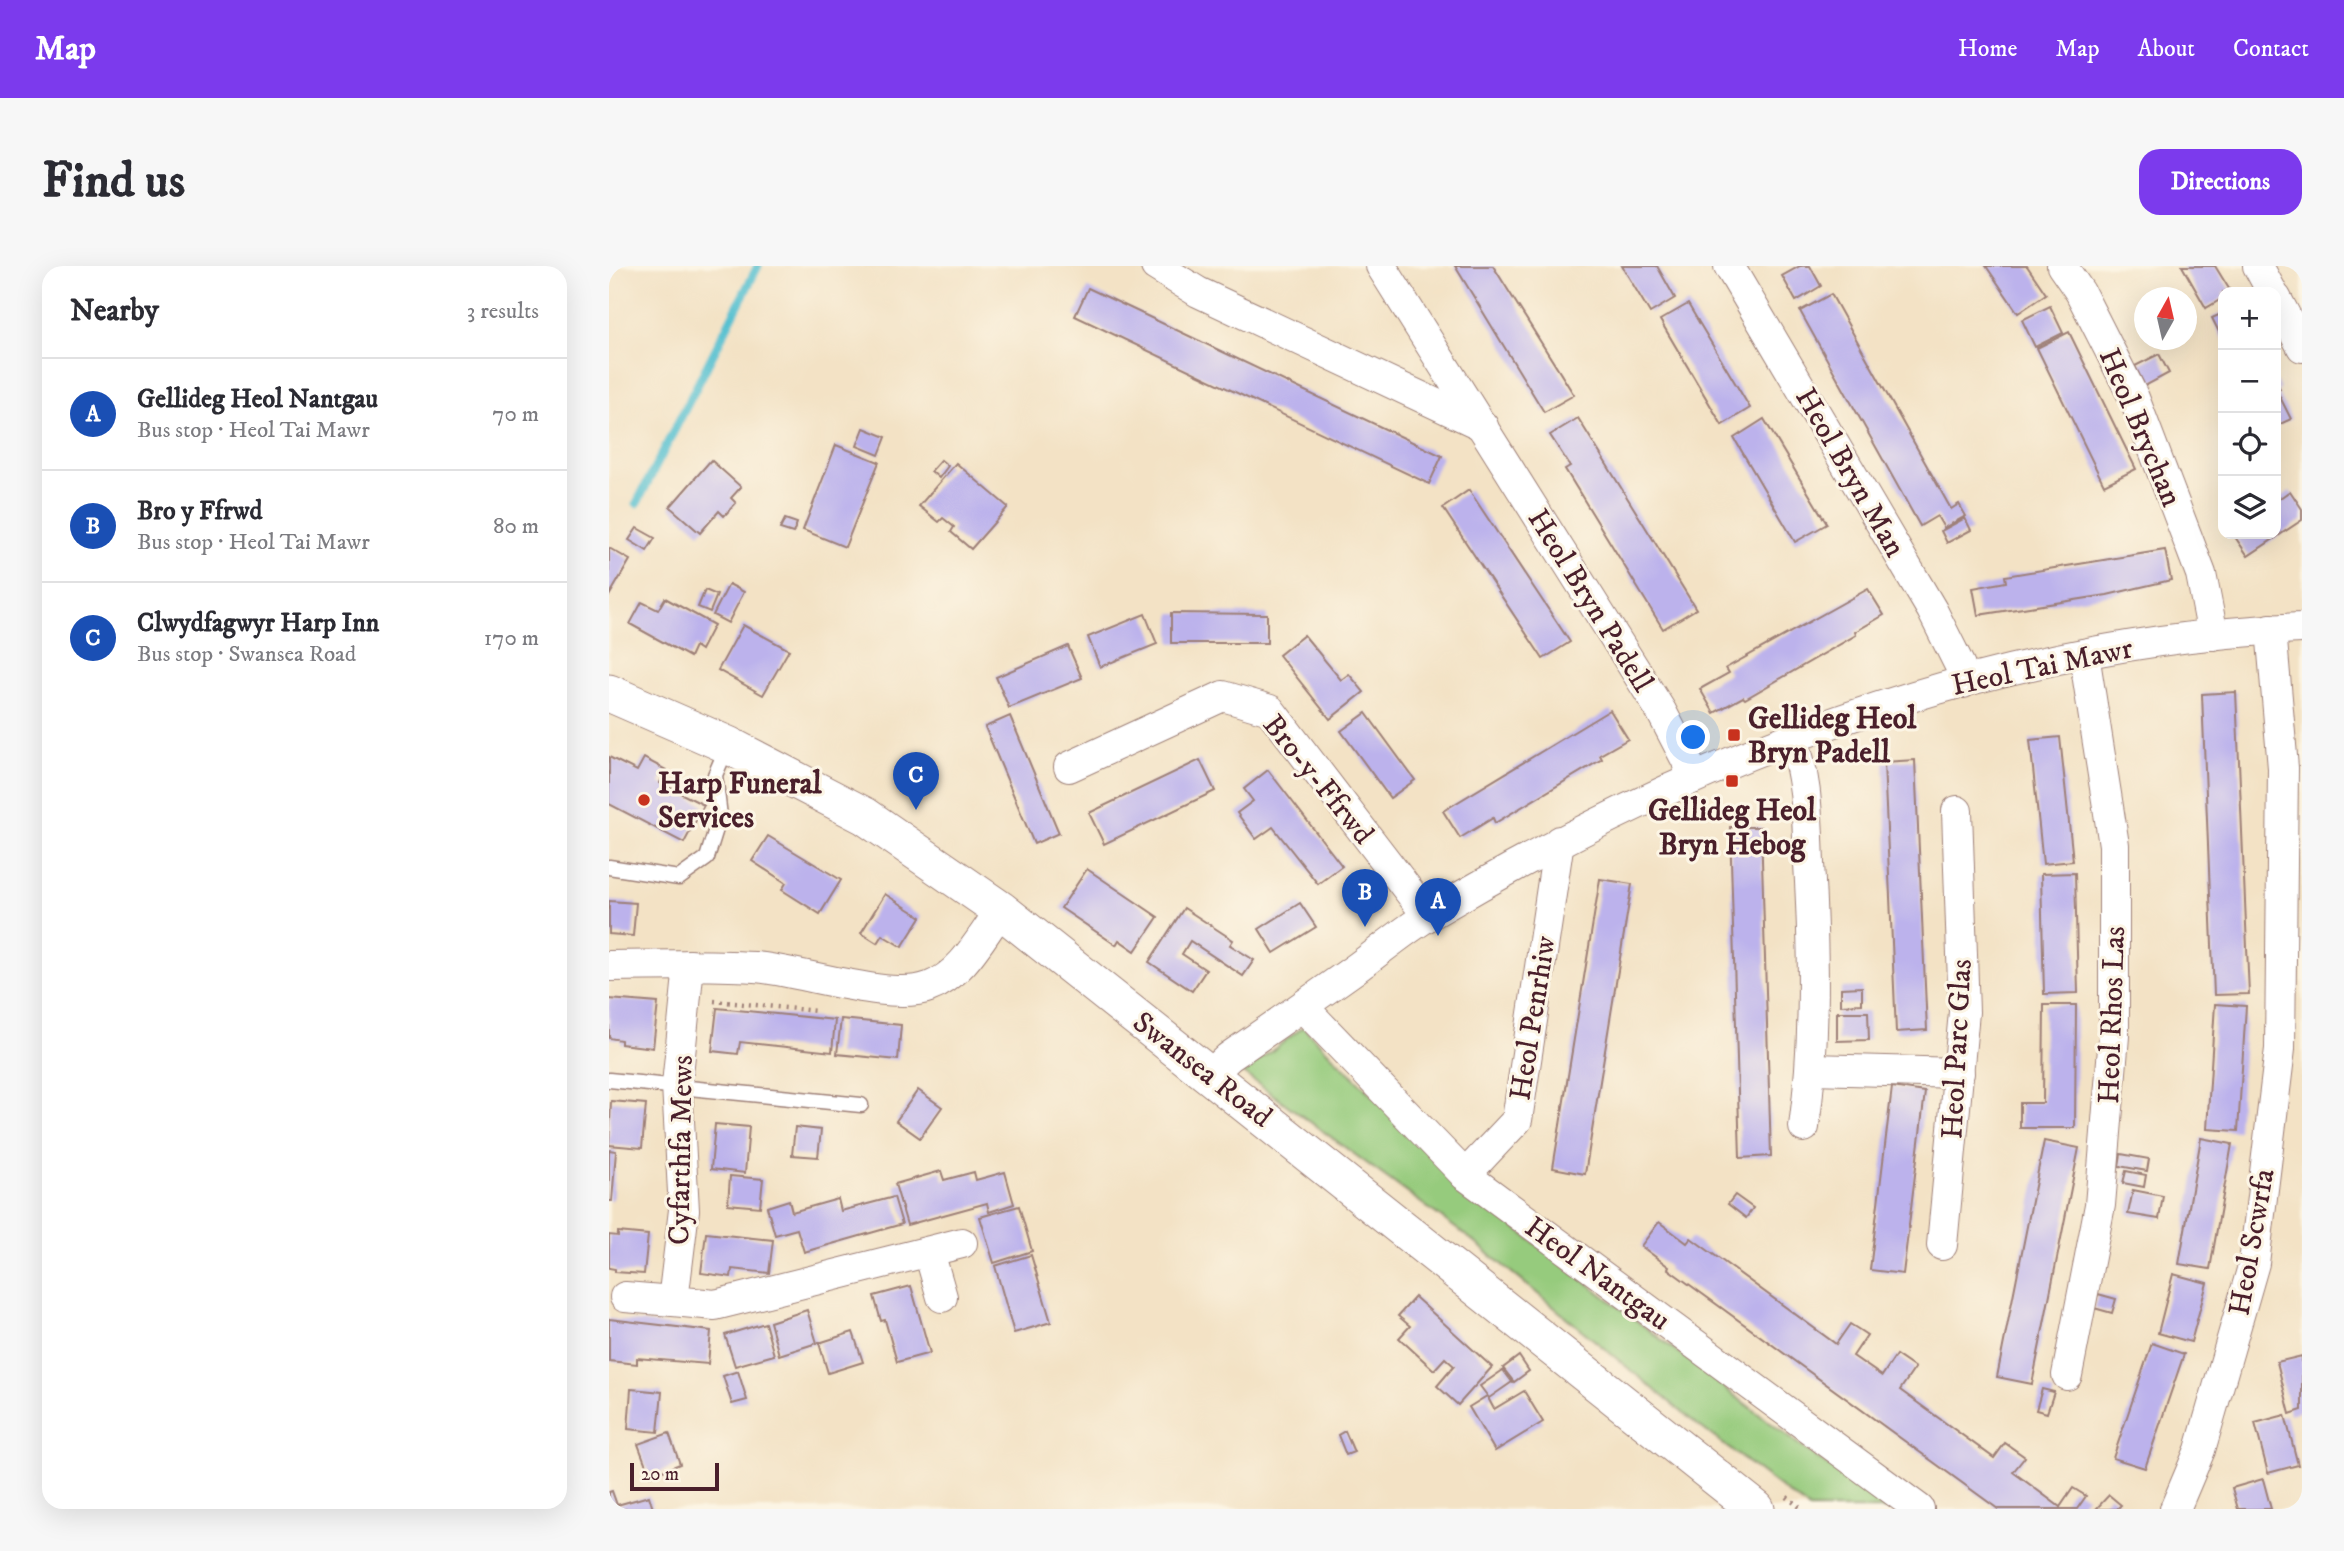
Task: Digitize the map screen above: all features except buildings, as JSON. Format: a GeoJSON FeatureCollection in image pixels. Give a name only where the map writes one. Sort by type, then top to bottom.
{"type":"FeatureCollection","features":[{"type":"Feature","properties":{"kind":"street"},"geometry":{"type":"LineString","coordinates":[[1156,266],[1199,292],[1483,426]]}},
{"type":"Feature","properties":{"kind":"street","name":"Heol Bryn Padell"},"geometry":{"type":"LineString","coordinates":[[1381,266],[1661,711],[1687,761],[1691,778]]}},
{"type":"Feature","properties":{"kind":"street","name":"Heol Bryn Man"},"geometry":{"type":"LineString","coordinates":[[1729,266],[1932,610],[1960,666],[1963,683]]}},
{"type":"Feature","properties":{"kind":"street","name":"Heol Brychan"},"geometry":{"type":"LineString","coordinates":[[2062,266],[2080,292],[2134,398],[2201,574],[2213,635]]}},
{"type":"Feature","properties":{"kind":"street"},"geometry":{"type":"LineString","coordinates":[[2258,266],[2270,287]]}},
{"type":"Feature","properties":{"kind":"street"},"geometry":{"type":"LineString","coordinates":[[2281,307],[2302,347]]}},
{"type":"Feature","properties":{"kind":"street","name":"Heol Tai Mawr"},"geometry":{"type":"LineString","coordinates":[[1211,1074],[1229,1057],[1428,916],[1559,841],[1691,778],[1791,736],[1872,706],[2084,654],[2213,635],[2302,628]]}},
{"type":"Feature","properties":{"kind":"street","name":"Heol Scwrfa"},"geometry":{"type":"LineString","coordinates":[[2175,1509],[2200,1450],[2254,1264],[2280,1049],[2283,768],[2271,629]]}},
{"type":"Feature","properties":{"kind":"street","name":"Heol Rhos Las"},"geometry":{"type":"LineString","coordinates":[[2067,1375],[2100,1205],[2114,1036],[2114,845],[2084,654]]}},
{"type":"Feature","properties":{"kind":"street","name":"Swansea Road"},"geometry":{"type":"LineString","coordinates":[[609,693],[728,745],[865,816],[1001,910],[1756,1509]]}},
{"type":"Feature","properties":{"kind":"street","name":"Bro-y-Ffrwd"},"geometry":{"type":"LineString","coordinates":[[1069,767],[1223,696],[1270,710],[1428,916]]}},
{"type":"Feature","properties":{"kind":"street"},"geometry":{"type":"LineString","coordinates":[[1791,736],[1804,774],[1812,916],[1812,1069],[1804,1127]]}},
{"type":"Feature","properties":{"kind":"street","name":"Heol Parc Glas"},"geometry":{"type":"LineString","coordinates":[[1942,1245],[1964,1012],[1957,811]]}},
{"type":"Feature","properties":{"kind":"street","name":"Heol Penrhiw"},"geometry":{"type":"LineString","coordinates":[[1465,1175],[1517,1120],[1559,841]]}},
{"type":"Feature","properties":{"kind":"street"},"geometry":{"type":"LineString","coordinates":[[609,966],[754,967],[864,986],[907,991],[927,989],[947,979],[1001,910]]}},
{"type":"Feature","properties":{"kind":"street","name":"Cyfarthfa Mews"},"geometry":{"type":"LineString","coordinates":[[673,1301],[684,1210],[677,1085],[689,965]]}},
{"type":"Feature","properties":{"kind":"street","name":"Heol Nantgau"},"geometry":{"type":"LineString","coordinates":[[1303,1007],[1465,1175],[1919,1509]]}},
{"type":"Feature","properties":{"kind":"street"},"geometry":{"type":"LineString","coordinates":[[1812,1069],[1959,1073]]}},
{"type":"Feature","properties":{"kind":"street"},"geometry":{"type":"LineString","coordinates":[[625,1297],[715,1305],[962,1242]]}},
{"type":"Feature","properties":{"kind":"street"},"geometry":{"type":"LineString","coordinates":[[929,1252],[942,1297]]}},
{"type":"Feature","properties":{"kind":"lane"},"geometry":{"type":"LineString","coordinates":[[609,867],[679,878],[707,858],[720,816],[715,775],[728,745]]}},
{"type":"Feature","properties":{"kind":"lane"},"geometry":{"type":"LineString","coordinates":[[609,1080],[861,1105]]}},
{"type":"Feature","properties":{"kind":"path"},"geometry":{"type":"LineString","coordinates":[[686,998],[818,1012]]}},
{"type":"Feature","properties":{"kind":"green space"},"geometry":{"type":"Polygon","coordinates":[[[1303,1027],[1476,1198],[1806,1450],[1889,1509],[1809,1509],[1694,1422],[1472,1240],[1243,1073],[1303,1027]]]}},
{"type":"Feature","properties":{"kind":"waterway"},"geometry":{"type":"LineString","coordinates":[[637,503],[758,266]]}},
{"type":"Feature","properties":{"kind":"place","name":"Gellideg Heol Bryn Padell"},"geometry":{"type":"Point","coordinates":[1734,735]}},
{"type":"Feature","properties":{"kind":"place","name":"Gellideg Heol Bryn Hebog"},"geometry":{"type":"Point","coordinates":[1732,781]}},
{"type":"Feature","properties":{"kind":"place","name":"Harp Funeral Services"},"geometry":{"type":"Point","coordinates":[644,800]}},
{"type":"Feature","properties":{"kind":"place","name":"Clwydfagwyr Harp Inn"},"geometry":{"type":"Point","coordinates":[916,810]}},
{"type":"Feature","properties":{"kind":"place","name":"Bro y Ffrwd"},"geometry":{"type":"Point","coordinates":[1365,927]}},
{"type":"Feature","properties":{"kind":"place","name":"Gellideg Heol Nantgau"},"geometry":{"type":"Point","coordinates":[1438,936]}}]}
